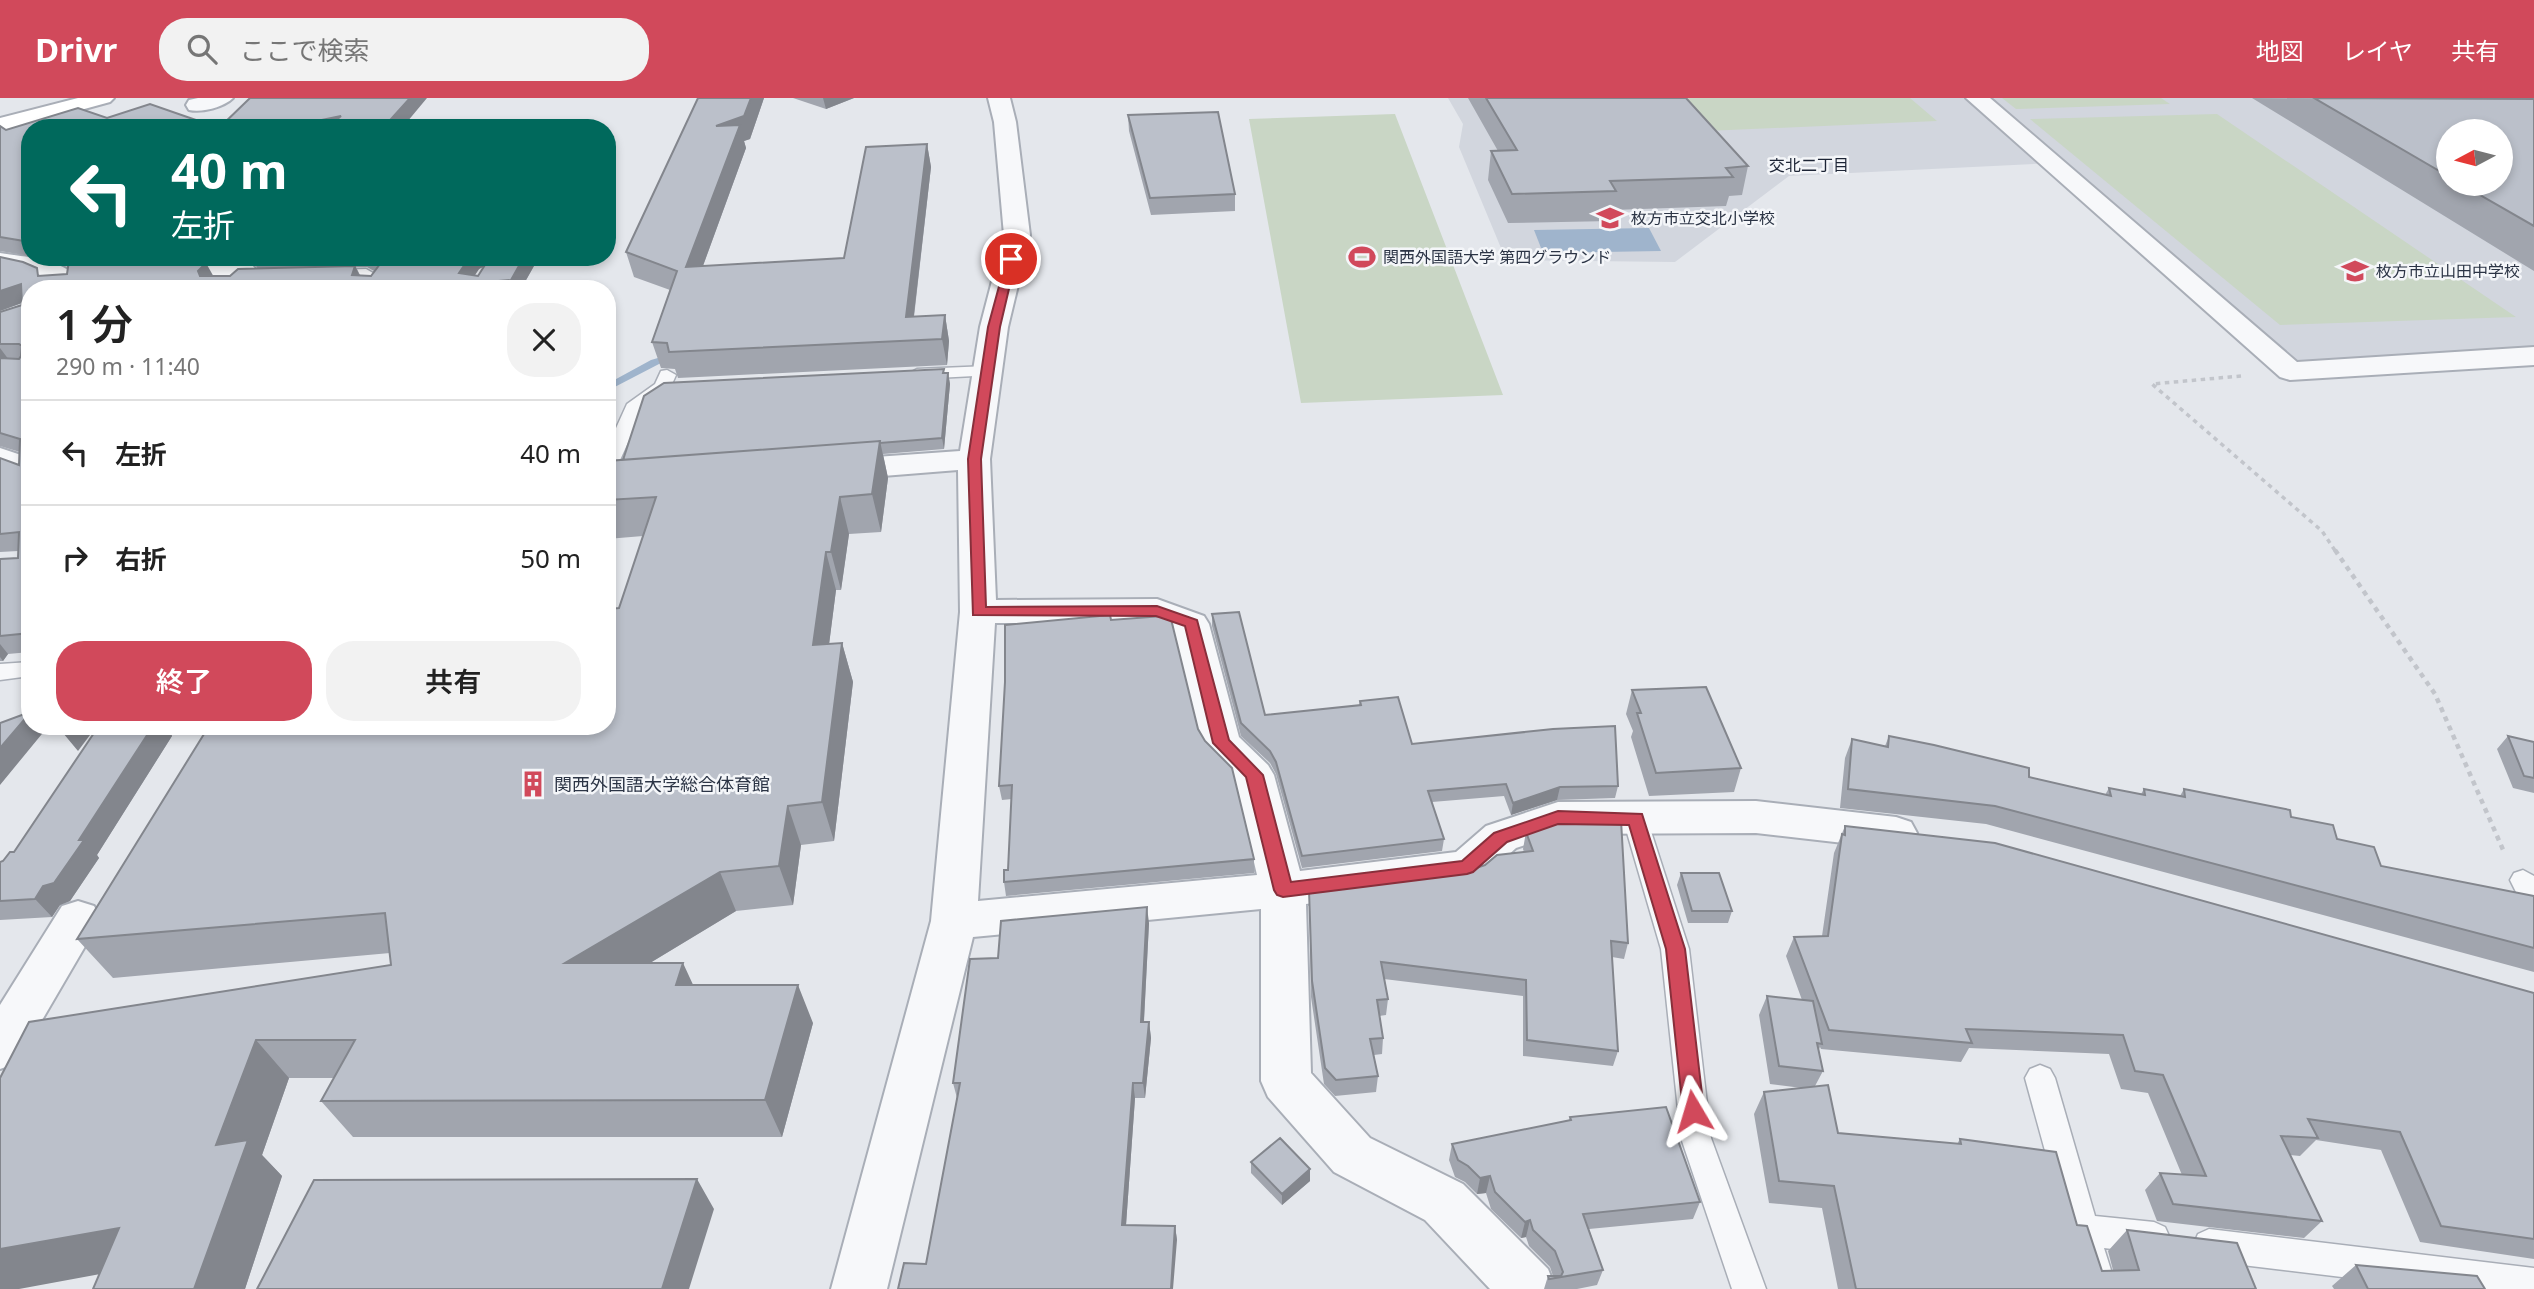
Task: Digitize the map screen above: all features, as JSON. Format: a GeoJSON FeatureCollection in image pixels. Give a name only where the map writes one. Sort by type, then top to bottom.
{"type":"FeatureCollection","features":[{"type":"Feature","properties":{"kind":"street"},"geometry":{"type":"LineString","coordinates":[[23,119],[103,98]]}},
{"type":"Feature","properties":{"kind":"street"},"geometry":{"type":"LineString","coordinates":[[197,105],[222,98]]}},
{"type":"Feature","properties":{"kind":"street"},"geometry":{"type":"LineString","coordinates":[[859,1289],[954,921],[978,612],[974,459],[994,327],[1017,235],[1005,122],[999,98]]}},
{"type":"Feature","properties":{"kind":"street"},"geometry":{"type":"LineString","coordinates":[[1977,98],[2290,371],[2534,356]]}},
{"type":"Feature","properties":{"kind":"street"},"geometry":{"type":"LineString","coordinates":[[0,125],[21,119]]}},
{"type":"Feature","properties":{"kind":"street"},"geometry":{"type":"LineString","coordinates":[[0,261],[21,265]]}},
{"type":"Feature","properties":{"kind":"street"},"geometry":{"type":"LineString","coordinates":[[29,266],[41,268],[64,280]]}},
{"type":"Feature","properties":{"kind":"street"},"geometry":{"type":"LineString","coordinates":[[184,266],[244,272],[240,280]]}},
{"type":"Feature","properties":{"kind":"street"},"geometry":{"type":"LineString","coordinates":[[798,473],[974,459]]}},
{"type":"Feature","properties":{"kind":"street"},"geometry":{"type":"LineString","coordinates":[[978,612],[1157,611],[1191,624],[1221,743],[1254,775],[1283,890],[1286,1081],[1352,1155],[1444,1202],[1528,1289]]}},
{"type":"Feature","properties":{"kind":"street"},"geometry":{"type":"LineString","coordinates":[[954,921],[1283,890],[1467,867],[1501,837],[1558,818],[1756,817],[1931,837]]}},
{"type":"Feature","properties":{"kind":"street"},"geometry":{"type":"LineString","coordinates":[[0,1048],[78,919]]}},
{"type":"Feature","properties":{"kind":"lane"},"geometry":{"type":"LineString","coordinates":[[41,268],[46,266]]}},
{"type":"Feature","properties":{"kind":"lane"},"geometry":{"type":"LineString","coordinates":[[318,275],[366,274],[377,280]]}},
{"type":"Feature","properties":{"kind":"lane"},"geometry":{"type":"LineString","coordinates":[[893,376],[988,371]]}},
{"type":"Feature","properties":{"kind":"lane"},"geometry":{"type":"LineString","coordinates":[[616,449],[636,404],[669,383]]}},
{"type":"Feature","properties":{"kind":"lane"},"geometry":{"type":"LineString","coordinates":[[0,672],[21,670]]}},
{"type":"Feature","properties":{"kind":"lane"},"geometry":{"type":"LineString","coordinates":[[1635,819],[1675,949],[1696,1138],[1749,1289]]}},
{"type":"Feature","properties":{"kind":"lane"},"geometry":{"type":"LineString","coordinates":[[2040,1078],[2101,1289]]}},
{"type":"Feature","properties":{"kind":"lane"},"geometry":{"type":"LineString","coordinates":[[2084,1230],[2534,1284]]}},
{"type":"Feature","properties":{"kind":"path"},"geometry":{"type":"LineString","coordinates":[[2290,371],[2152,384],[2322,531],[2435,694],[2508,862],[2529,891]]}},
{"type":"Feature","properties":{"kind":"shaded area","name":"枚方市立山田中学校"},"geometry":{"type":"Polygon","coordinates":[[[1448,98],[2489,98],[2534,120],[2534,357],[2290,371],[2052,163],[1789,176],[1675,262],[1506,260],[1459,147],[1463,124],[1448,98]]]}},
{"type":"Feature","properties":{"kind":"green space"},"geometry":{"type":"Polygon","coordinates":[[[1678,98],[1910,98],[1937,121],[1706,131],[1678,98]]]}},
{"type":"Feature","properties":{"kind":"green space"},"geometry":{"type":"Polygon","coordinates":[[[2002,98],[2161,98],[2170,104],[2016,109],[2002,98]]]}},
{"type":"Feature","properties":{"kind":"green space","name":"関西外国語大学 第四グラウンド"},"geometry":{"type":"Polygon","coordinates":[[[1395,114],[1503,395],[1301,403],[1249,119],[1395,114]]]}},
{"type":"Feature","properties":{"kind":"green space"},"geometry":{"type":"Polygon","coordinates":[[[2217,114],[2516,317],[2280,325],[2030,119],[2217,114]]]}},
{"type":"Feature","properties":{"kind":"water"},"geometry":{"type":"Polygon","coordinates":[[[1649,228],[1661,251],[1543,253],[1534,230],[1649,228]]]}},
{"type":"Feature","properties":{"kind":"building"},"geometry":{"type":"Polygon","coordinates":[[[250,98],[410,98],[391,119],[338,119],[341,116],[326,119],[228,119],[250,98]]]}},
{"type":"Feature","properties":{"kind":"building"},"geometry":{"type":"Polygon","coordinates":[[[698,98],[751,98],[744,116],[716,126],[740,125],[686,267],[844,258],[866,147],[927,144],[906,317],[945,315],[942,339],[669,352],[667,343],[652,342],[677,271],[626,252],[698,98]]]}},
{"type":"Feature","properties":{"kind":"building"},"geometry":{"type":"Polygon","coordinates":[[[1486,98],[1686,98],[1748,166],[1726,168],[1733,177],[1610,181],[1616,191],[1512,194],[1491,151],[1517,150],[1486,98]]]}},
{"type":"Feature","properties":{"kind":"building"},"geometry":{"type":"Polygon","coordinates":[[[2314,98],[2534,99],[2534,226],[2482,196],[2513,196],[2513,119],[2436,119],[2436,169],[2314,98]]]}},
{"type":"Feature","properties":{"kind":"building"},"geometry":{"type":"Polygon","coordinates":[[[150,104],[193,119],[42,119],[78,108],[107,118],[150,104]]]}},
{"type":"Feature","properties":{"kind":"building"},"geometry":{"type":"Polygon","coordinates":[[[1218,112],[1235,194],[1150,198],[1128,115],[1218,112]]]}},
{"type":"Feature","properties":{"kind":"building"},"geometry":{"type":"Polygon","coordinates":[[[21,125],[21,240],[0,237],[0,126],[6,130],[21,125]]]}},
{"type":"Feature","properties":{"kind":"building"},"geometry":{"type":"Polygon","coordinates":[[[0,257],[21,262],[21,266],[37,268],[38,276],[67,274],[68,266],[203,266],[198,271],[200,276],[230,276],[238,269],[355,266],[352,275],[371,276],[378,266],[464,266],[459,273],[478,276],[484,266],[519,266],[511,280],[21,280],[21,284],[0,291],[0,257]]]}},
{"type":"Feature","properties":{"kind":"building"},"geometry":{"type":"Polygon","coordinates":[[[21,305],[21,345],[0,344],[0,312],[21,305]]]}},
{"type":"Feature","properties":{"kind":"building"},"geometry":{"type":"Polygon","coordinates":[[[21,356],[21,634],[0,636],[0,559],[18,558],[19,532],[0,534],[0,458],[19,465],[20,439],[0,433],[0,358],[19,359],[21,356]]]}},
{"type":"Feature","properties":{"kind":"building"},"geometry":{"type":"Polygon","coordinates":[[[944,369],[943,373],[948,373],[942,438],[623,460],[644,396],[664,383],[944,369]]]}},
{"type":"Feature","properties":{"kind":"building"},"geometry":{"type":"Polygon","coordinates":[[[880,441],[872,494],[840,497],[831,552],[826,552],[813,645],[842,643],[822,802],[788,806],[779,866],[720,872],[565,963],[683,963],[676,985],[798,985],[765,1100],[321,1101],[355,1040],[256,1040],[216,1145],[248,1140],[194,1289],[93,1289],[119,1228],[0,1249],[0,1078],[29,1022],[391,965],[385,913],[77,939],[203,735],[616,735],[616,608],[619,608],[656,497],[616,499],[616,460],[880,441]]]}},
{"type":"Feature","properties":{"kind":"building"},"geometry":{"type":"Polygon","coordinates":[[[1239,612],[1265,715],[1361,705],[1360,701],[1398,697],[1412,744],[1553,729],[1615,726],[1618,786],[1560,787],[1513,803],[1506,784],[1428,791],[1444,839],[1302,856],[1276,762],[1270,751],[1241,723],[1212,614],[1239,612]]]}},
{"type":"Feature","properties":{"kind":"building"},"geometry":{"type":"Polygon","coordinates":[[[1110,615],[1111,620],[1163,616],[1171,619],[1198,729],[1205,741],[1232,768],[1254,859],[1004,882],[1004,870],[1008,870],[1012,785],[999,786],[1005,682],[1005,625],[1110,615]]]}},
{"type":"Feature","properties":{"kind":"building"},"geometry":{"type":"Polygon","coordinates":[[[1706,687],[1741,768],[1656,773],[1637,713],[1641,713],[1632,690],[1706,687]]]}},
{"type":"Feature","properties":{"kind":"building"},"geometry":{"type":"Polygon","coordinates":[[[21,715],[21,724],[0,748],[0,723],[21,715]]]}},
{"type":"Feature","properties":{"kind":"building"},"geometry":{"type":"Polygon","coordinates":[[[93,735],[147,735],[79,840],[84,840],[54,883],[43,886],[35,899],[0,901],[0,862],[10,852],[14,852],[93,735]]]}},
{"type":"Feature","properties":{"kind":"building"},"geometry":{"type":"Polygon","coordinates":[[[1889,736],[2029,768],[2029,777],[2111,796],[2109,788],[2145,795],[2144,789],[2185,797],[2184,789],[2290,810],[2291,817],[2333,825],[2337,839],[2374,847],[2381,866],[2534,896],[2534,948],[1995,806],[1848,789],[1852,739],[1888,747],[1889,736]]]}},
{"type":"Feature","properties":{"kind":"building"},"geometry":{"type":"Polygon","coordinates":[[[2508,736],[2534,742],[2534,778],[2524,776],[2508,736]]]}},
{"type":"Feature","properties":{"kind":"building"},"geometry":{"type":"Polygon","coordinates":[[[1563,820],[1621,820],[1628,943],[1611,941],[1618,1051],[1527,1040],[1526,980],[1381,962],[1388,999],[1377,1000],[1383,1038],[1370,1039],[1378,1076],[1336,1080],[1325,1068],[1312,981],[1309,890],[1470,870],[1485,865],[1497,855],[1533,851],[1526,832],[1563,820]]]}},
{"type":"Feature","properties":{"kind":"building"},"geometry":{"type":"Polygon","coordinates":[[[1845,826],[1995,843],[2534,993],[2534,1239],[2441,1226],[2400,1132],[2308,1119],[2318,1138],[2281,1136],[2322,1221],[2173,1204],[2160,1173],[2206,1176],[2163,1075],[2135,1071],[2123,1035],[1966,1029],[1972,1043],[1829,1030],[1794,937],[1828,936],[1845,826]]]}},
{"type":"Feature","properties":{"kind":"building"},"geometry":{"type":"Polygon","coordinates":[[[1681,873],[1719,873],[1732,911],[1692,911],[1681,873]]]}},
{"type":"Feature","properties":{"kind":"building"},"geometry":{"type":"Polygon","coordinates":[[[1147,907],[1141,1022],[1149,1022],[1143,1083],[1133,1083],[1122,1225],[1175,1226],[1171,1289],[898,1289],[904,1263],[926,1264],[960,1083],[953,1083],[970,959],[998,958],[1001,921],[1147,907]]]}},
{"type":"Feature","properties":{"kind":"building"},"geometry":{"type":"Polygon","coordinates":[[[1767,996],[1813,1001],[1822,1044],[1817,1043],[1823,1071],[1779,1066],[1767,996]]]}},
{"type":"Feature","properties":{"kind":"building"},"geometry":{"type":"Polygon","coordinates":[[[1828,1085],[1838,1133],[1961,1144],[1960,1139],[2056,1152],[2077,1225],[2087,1226],[2102,1271],[2139,1270],[2127,1230],[2237,1243],[2256,1289],[1856,1289],[1834,1186],[1779,1181],[1764,1092],[1828,1085]]]}},
{"type":"Feature","properties":{"kind":"building"},"geometry":{"type":"Polygon","coordinates":[[[1666,1107],[1700,1202],[1583,1214],[1603,1270],[1549,1279],[1548,1276],[1561,1276],[1563,1272],[1555,1251],[1533,1230],[1530,1220],[1525,1222],[1495,1192],[1490,1176],[1480,1178],[1458,1160],[1452,1144],[1571,1120],[1570,1117],[1666,1107]]]}},
{"type":"Feature","properties":{"kind":"building"},"geometry":{"type":"Polygon","coordinates":[[[1280,1138],[1310,1169],[1282,1194],[1251,1162],[1280,1138]]]}},
{"type":"Feature","properties":{"kind":"building"},"geometry":{"type":"Polygon","coordinates":[[[697,1179],[662,1289],[257,1289],[314,1180],[697,1179]]]}},
{"type":"Feature","properties":{"kind":"building"},"geometry":{"type":"Polygon","coordinates":[[[2356,1265],[2477,1276],[2485,1289],[2368,1289],[2356,1265]]]}},
{"type":"Feature","properties":{"kind":"waterway"},"geometry":{"type":"LineString","coordinates":[[616,383],[655,362],[675,356]]}},
{"type":"Feature","properties":{"kind":"place","name":"枚方市立交北小学校"},"geometry":{"type":"Point","coordinates":[1610,218]}},
{"type":"Feature","properties":{"kind":"place","name":"関西外国語大学 第四グラウンド"},"geometry":{"type":"Point","coordinates":[1362,257]}},
{"type":"Feature","properties":{"kind":"place","name":"枚方市立山田中学校"},"geometry":{"type":"Point","coordinates":[2355,271]}},
{"type":"Feature","properties":{"kind":"place","name":"関西外国語大学総合体育館"},"geometry":{"type":"Point","coordinates":[533,784]}},
{"type":"Feature","properties":{"kind":"district","name":"交北二丁目"},"geometry":{"type":"Point","coordinates":[1809,165]}},
{"type":"Feature","properties":{"kind":"route"},"geometry":{"type":"LineString","coordinates":[[1011,259],[994,327],[974,459],[978,612],[1157,611],[1191,624],[1221,743],[1254,775],[1283,890],[1467,867],[1501,837],[1558,818],[1635,819],[1675,949],[1693,1111]]}}]}
